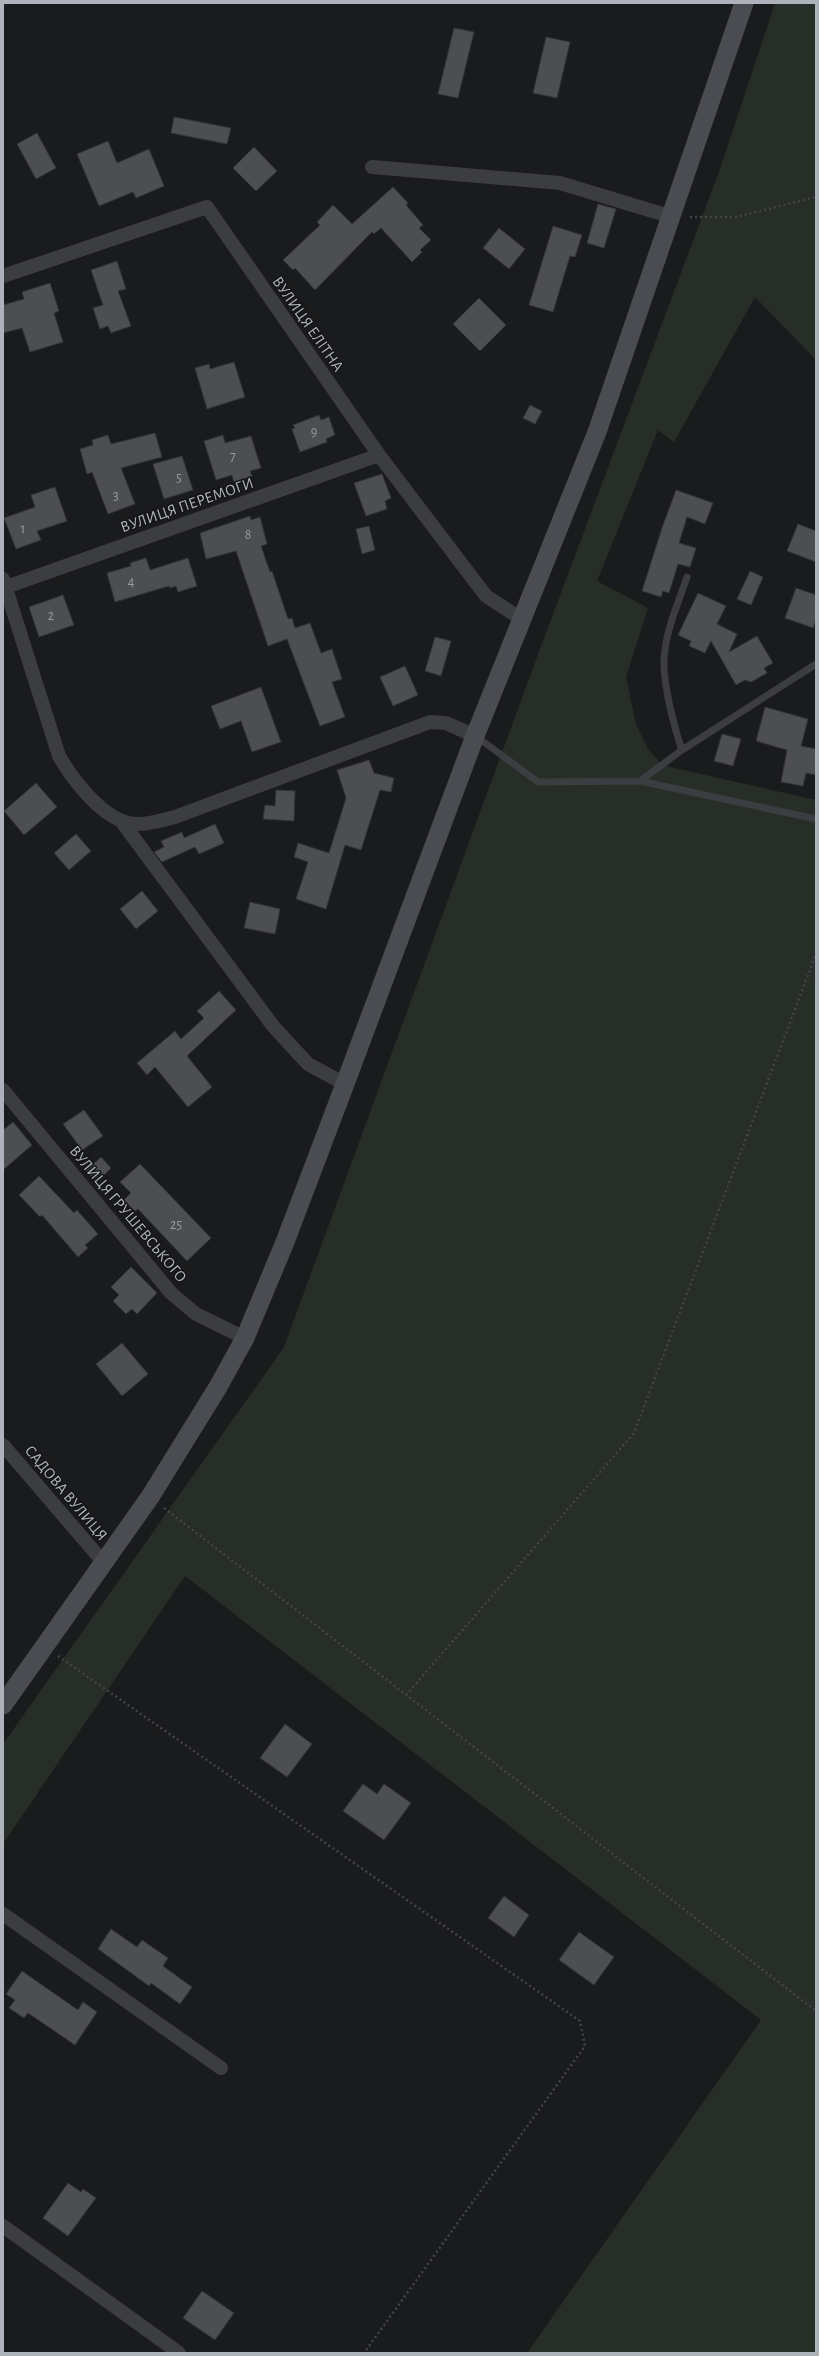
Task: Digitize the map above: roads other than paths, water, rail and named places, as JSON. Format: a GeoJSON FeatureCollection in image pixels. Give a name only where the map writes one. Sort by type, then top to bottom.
{"type":"FeatureCollection","features":[{"type":"Feature","properties":{"kind":"main road"},"geometry":{"type":"LineString","coordinates":[[3,1705],[150,1497],[218,1387],[245,1338],[285,1242],[346,1084],[475,736],[523,620],[597,432],[669,216],[744,3]]}},
{"type":"Feature","properties":{"kind":"street"},"geometry":{"type":"LineString","coordinates":[[372,167],[560,183],[669,216]]}},
{"type":"Feature","properties":{"kind":"street","name":"ВУЛИЦЯ ЕЛІТНА"},"geometry":{"type":"LineString","coordinates":[[3,276],[207,207],[379,456],[486,596],[523,620]]}},
{"type":"Feature","properties":{"kind":"street","name":"ВУЛИЦЯ ПЕРЕМОГИ"},"geometry":{"type":"LineString","coordinates":[[4,583],[379,456]]}},
{"type":"Feature","properties":{"kind":"street"},"geometry":{"type":"LineString","coordinates":[[4,583],[59,756],[69,772],[94,802],[122,822],[273,1026],[308,1064],[346,1084]]}},
{"type":"Feature","properties":{"kind":"street"},"geometry":{"type":"LineString","coordinates":[[122,822],[136,825],[175,817],[430,722],[446,723],[475,736]]}},
{"type":"Feature","properties":{"kind":"street","name":"ВУЛИЦЯ ГРУШЕВСЬКОГО"},"geometry":{"type":"LineString","coordinates":[[3,1090],[171,1292],[196,1314],[245,1338]]}},
{"type":"Feature","properties":{"kind":"street","name":"САДОВА ВУЛИЦЯ"},"geometry":{"type":"LineString","coordinates":[[3,1445],[104,1563]]}},
{"type":"Feature","properties":{"kind":"street"},"geometry":{"type":"LineString","coordinates":[[3,1914],[221,2068]]}},
{"type":"Feature","properties":{"kind":"street"},"geometry":{"type":"LineString","coordinates":[[3,2226],[179,2353]]}},
{"type":"Feature","properties":{"kind":"lane"},"geometry":{"type":"LineString","coordinates":[[682,750],[674,726],[664,663],[670,626],[687,577]]}},
{"type":"Feature","properties":{"kind":"lane"},"geometry":{"type":"LineString","coordinates":[[640,781],[682,750],[816,664]]}},
{"type":"Feature","properties":{"kind":"lane"},"geometry":{"type":"LineString","coordinates":[[475,736],[538,782],[640,781],[816,819]]}}]}
